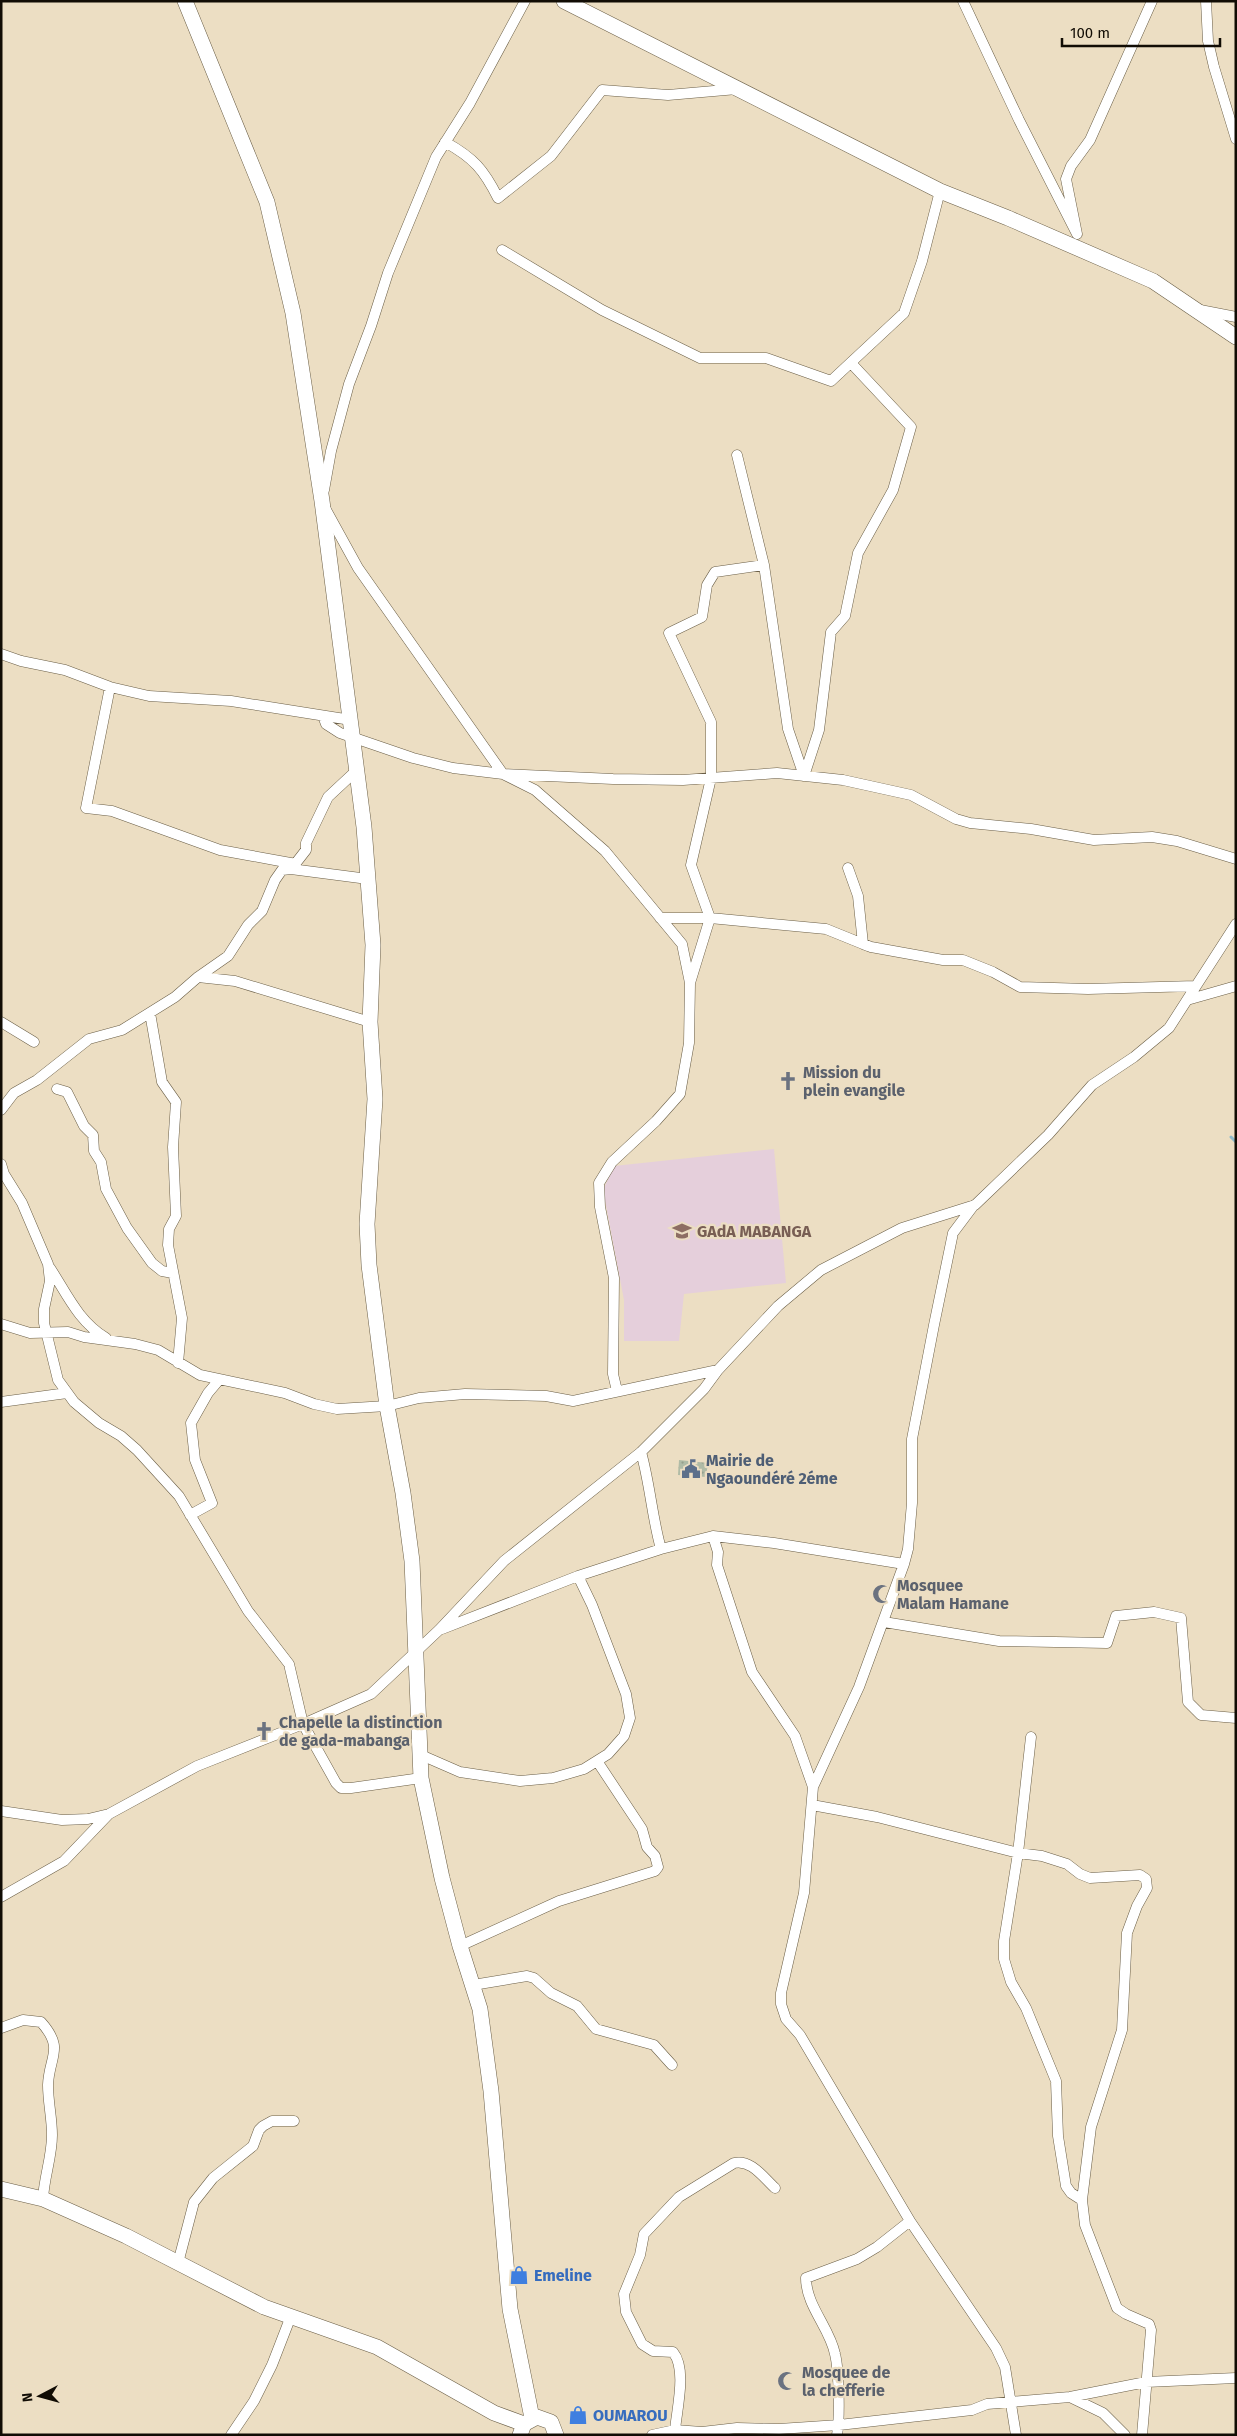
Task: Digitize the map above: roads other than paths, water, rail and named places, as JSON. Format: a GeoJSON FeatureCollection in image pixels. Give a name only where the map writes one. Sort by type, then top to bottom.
{"type":"FeatureCollection","features":[{"type":"Feature","properties":{"kind":"street"},"geometry":{"type":"LineString","coordinates":[[185,1],[267,202],[293,312],[322,501],[353,736],[368,879],[373,946],[370,1022],[375,1099],[367,1224],[369,1265],[387,1406],[403,1493],[412,1560],[421,1778],[431,1833],[460,1946],[480,2009],[491,2091],[510,2309],[525,2425]]}},
{"type":"Feature","properties":{"kind":"street"},"geometry":{"type":"LineString","coordinates":[[525,1],[470,103],[436,157],[388,273],[371,326],[349,384],[331,451],[322,501],[358,568],[504,774],[535,790],[605,851],[682,944],[690,983],[689,1043],[680,1094],[656,1122],[612,1162],[599,1183],[600,1207],[614,1278],[614,1374],[617,1392]]}},
{"type":"Feature","properties":{"kind":"street"},"geometry":{"type":"LineString","coordinates":[[564,1],[940,191],[1153,281],[1236,337]]}},
{"type":"Feature","properties":{"kind":"street"},"geometry":{"type":"LineString","coordinates":[[963,1],[1019,120],[1077,234],[1083,250]]}},
{"type":"Feature","properties":{"kind":"street"},"geometry":{"type":"LineString","coordinates":[[1077,234],[1066,179],[1071,166],[1090,140],[1152,1]]}},
{"type":"Feature","properties":{"kind":"street"},"geometry":{"type":"LineString","coordinates":[[1206,1],[1208,41],[1236,139]]}},
{"type":"Feature","properties":{"kind":"street"},"geometry":{"type":"LineString","coordinates":[[446,142],[462,152],[485,173],[498,198],[551,156],[602,90],[668,95],[737,89]]}},
{"type":"Feature","properties":{"kind":"street"},"geometry":{"type":"LineString","coordinates":[[502,250],[602,310],[700,358],[766,358],[831,381],[904,313],[922,261],[940,191]]}},
{"type":"Feature","properties":{"kind":"street"},"geometry":{"type":"LineString","coordinates":[[1197,310],[1236,316]]}},
{"type":"Feature","properties":{"kind":"street"},"geometry":{"type":"LineString","coordinates":[[804,776],[820,730],[831,632],[845,616],[858,553],[893,490],[911,427],[851,362]]}},
{"type":"Feature","properties":{"kind":"street"},"geometry":{"type":"LineString","coordinates":[[737,455],[764,564],[788,729],[804,776]]}},
{"type":"Feature","properties":{"kind":"street"},"geometry":{"type":"LineString","coordinates":[[690,983],[710,918],[691,865],[711,778],[711,722],[669,633],[702,617],[707,585],[715,572],[764,564]]}},
{"type":"Feature","properties":{"kind":"street"},"geometry":{"type":"LineString","coordinates":[[1,654],[22,661],[65,670],[110,687],[148,696],[231,702],[350,720]]}},
{"type":"Feature","properties":{"kind":"street"},"geometry":{"type":"LineString","coordinates":[[110,687],[86,808],[112,811],[220,850],[368,879]]}},
{"type":"Feature","properties":{"kind":"street"},"geometry":{"type":"LineString","coordinates":[[323,716],[331,729],[413,758],[453,768],[504,774],[663,780],[777,773],[843,780],[911,796],[970,824],[1031,829],[1094,840],[1152,837],[1177,841],[1236,859]]}},
{"type":"Feature","properties":{"kind":"street"},"geometry":{"type":"LineString","coordinates":[[1,1110],[14,1093],[37,1080],[90,1039],[122,1030],[175,997],[198,976],[228,956],[248,925],[262,911],[275,880],[282,870],[294,866],[306,850],[306,843],[328,797],[357,770]]}},
{"type":"Feature","properties":{"kind":"street"},"geometry":{"type":"LineString","coordinates":[[848,868],[858,896],[863,944],[871,947],[933,958],[963,960],[993,972],[1020,987],[1088,989],[1196,986]]}},
{"type":"Feature","properties":{"kind":"street"},"geometry":{"type":"LineString","coordinates":[[660,918],[710,918],[826,928],[871,947]]}},
{"type":"Feature","properties":{"kind":"street"},"geometry":{"type":"LineString","coordinates":[[1016,2435],[1005,2367],[996,2348],[910,2221],[800,2035],[786,2019],[781,2004],[786,1968],[804,1893],[813,1787],[859,1687],[884,1622],[908,1549],[912,1503],[912,1439],[954,1233],[975,1205],[1048,1135],[1092,1085],[1134,1057],[1169,1028],[1236,924]]}},
{"type":"Feature","properties":{"kind":"street"},"geometry":{"type":"LineString","coordinates":[[198,976],[235,981],[370,1022]]}},
{"type":"Feature","properties":{"kind":"street"},"geometry":{"type":"LineString","coordinates":[[1187,1000],[1236,986]]}},
{"type":"Feature","properties":{"kind":"street"},"geometry":{"type":"LineString","coordinates":[[150,1013],[162,1082],[176,1102],[173,1147],[176,1216],[170,1229],[168,1245],[182,1318],[178,1363]]}},
{"type":"Feature","properties":{"kind":"street"},"geometry":{"type":"LineString","coordinates":[[1,1022],[34,1042]]}},
{"type":"Feature","properties":{"kind":"street"},"geometry":{"type":"LineString","coordinates":[[57,1089],[67,1092],[84,1126],[93,1135],[94,1151],[101,1162],[106,1189],[127,1228],[152,1264],[162,1271],[173,1274]]}},
{"type":"Feature","properties":{"kind":"street"},"geometry":{"type":"LineString","coordinates":[[1,1164],[4,1174],[22,1202],[48,1264],[71,1304],[83,1320],[109,1340]]}},
{"type":"Feature","properties":{"kind":"street"},"geometry":{"type":"LineString","coordinates":[[1,1811],[62,1820],[88,1819],[109,1814],[198,1766],[303,1724],[371,1694],[439,1630],[504,1561],[640,1452],[704,1389],[718,1370],[778,1306],[821,1270],[902,1228],[975,1205]]}},
{"type":"Feature","properties":{"kind":"street"},"geometry":{"type":"LineString","coordinates":[[48,1264],[50,1281],[44,1310],[58,1380],[74,1402],[99,1423],[121,1436],[137,1450],[179,1496],[248,1611],[289,1664],[303,1724],[336,1783],[341,1788],[421,1778]]}},
{"type":"Feature","properties":{"kind":"street"},"geometry":{"type":"LineString","coordinates":[[1,1324],[30,1333],[68,1332],[84,1337],[158,1350],[200,1375],[219,1380],[251,1384],[285,1393],[314,1404],[336,1408],[387,1406],[419,1398],[465,1394],[546,1396],[573,1401],[718,1370]]}},
{"type":"Feature","properties":{"kind":"street"},"geometry":{"type":"LineString","coordinates":[[190,1515],[212,1503],[196,1460],[191,1424],[208,1393],[219,1380]]}},
{"type":"Feature","properties":{"kind":"street"},"geometry":{"type":"LineString","coordinates":[[1,1402],[67,1393]]}},
{"type":"Feature","properties":{"kind":"street"},"geometry":{"type":"LineString","coordinates":[[640,1452],[646,1471],[653,1521],[660,1549]]}},
{"type":"Feature","properties":{"kind":"street"},"geometry":{"type":"LineString","coordinates":[[439,1630],[578,1576],[660,1549],[713,1536],[774,1543],[904,1564]]}},
{"type":"Feature","properties":{"kind":"street"},"geometry":{"type":"LineString","coordinates":[[713,1536],[718,1552],[716,1565],[744,1654],[752,1672],[795,1736],[813,1787]]}},
{"type":"Feature","properties":{"kind":"street"},"geometry":{"type":"LineString","coordinates":[[421,1755],[460,1772],[520,1782],[552,1778],[584,1769],[608,1754],[624,1736],[630,1718],[626,1694],[592,1605],[578,1576]]}},
{"type":"Feature","properties":{"kind":"street"},"geometry":{"type":"LineString","coordinates":[[884,1622],[999,1641],[1107,1644],[1116,1616],[1154,1612],[1181,1618],[1188,1702],[1201,1715],[1236,1718]]}},
{"type":"Feature","properties":{"kind":"street"},"geometry":{"type":"LineString","coordinates":[[1031,1737],[1018,1853],[1004,1941],[1004,1959],[1011,1982],[1026,2008],[1056,2081],[1058,2136],[1066,2186],[1071,2193],[1082,2200]]}},
{"type":"Feature","properties":{"kind":"street"},"geometry":{"type":"LineString","coordinates":[[460,1946],[559,1901],[619,1884],[655,1871],[658,1867],[655,1856],[647,1847],[642,1829],[597,1761]]}},
{"type":"Feature","properties":{"kind":"street"},"geometry":{"type":"LineString","coordinates":[[812,1805],[877,1817],[1018,1853],[1042,1856],[1067,1864],[1080,1874],[1090,1878],[1140,1875],[1146,1880],[1147,1888],[1137,1906],[1127,1933],[1122,2030],[1090,2127],[1082,2200],[1085,2225],[1118,2308],[1126,2314],[1150,2324],[1151,2340],[1142,2435]]}},
{"type":"Feature","properties":{"kind":"street"},"geometry":{"type":"LineString","coordinates":[[1,1897],[64,1861],[109,1814]]}},
{"type":"Feature","properties":{"kind":"street"},"geometry":{"type":"LineString","coordinates":[[473,1985],[527,1976],[534,1978],[551,1993],[577,2006],[596,2028],[654,2045],[672,2065]]}},
{"type":"Feature","properties":{"kind":"street"},"geometry":{"type":"LineString","coordinates":[[1,2028],[23,2020],[41,2022],[52,2035],[55,2057],[50,2068],[48,2089],[52,2136],[43,2199]]}},
{"type":"Feature","properties":{"kind":"street"},"geometry":{"type":"LineString","coordinates":[[178,2263],[194,2202],[213,2178],[253,2146],[259,2130],[263,2126],[272,2121],[294,2121]]}},
{"type":"Feature","properties":{"kind":"street"},"geometry":{"type":"LineString","coordinates":[[675,2430],[680,2377],[678,2359],[672,2352],[653,2352],[642,2344],[626,2312],[624,2294],[640,2255],[644,2234],[679,2197],[734,2163],[742,2161],[748,2163],[775,2188]]}},
{"type":"Feature","properties":{"kind":"street"},"geometry":{"type":"LineString","coordinates":[[1,2189],[43,2199],[126,2236],[264,2307],[377,2347],[479,2405],[525,2425],[547,2419],[554,2427],[556,2435]]}},
{"type":"Feature","properties":{"kind":"street"},"geometry":{"type":"LineString","coordinates":[[838,2430],[835,2353],[806,2286],[806,2278],[857,2259],[877,2248],[910,2221]]}},
{"type":"Feature","properties":{"kind":"street"},"geometry":{"type":"LineString","coordinates":[[230,2435],[254,2401],[272,2365],[291,2316]]}},
{"type":"Feature","properties":{"kind":"street"},"geometry":{"type":"LineString","coordinates":[[652,2435],[675,2430],[702,2432],[737,2428],[838,2430],[972,2410],[987,2404],[1070,2397],[1146,2382],[1236,2378]]}},
{"type":"Feature","properties":{"kind":"street"},"geometry":{"type":"LineString","coordinates":[[1070,2397],[1103,2414],[1125,2435]]}},
{"type":"Feature","properties":{"kind":"waterway"},"geometry":{"type":"LineString","coordinates":[[1231,1137],[1236,1142]]}},
{"type":"Feature","properties":{"kind":"place","name":"Mission du plein evangile"},"geometry":{"type":"Point","coordinates":[788,1081]}},
{"type":"Feature","properties":{"kind":"place","name":"GAdA MABANGA"},"geometry":{"type":"Point","coordinates":[682,1231]}},
{"type":"Feature","properties":{"kind":"place","name":"Mairie de Ngaoundéré 2éme"},"geometry":{"type":"Point","coordinates":[691,1469]}},
{"type":"Feature","properties":{"kind":"place","name":"Mosquee Malam Hamane"},"geometry":{"type":"Point","coordinates":[882,1594]}},
{"type":"Feature","properties":{"kind":"place","name":"Chapelle la distinction de gada-mabanga"},"geometry":{"type":"Point","coordinates":[264,1731]}},
{"type":"Feature","properties":{"kind":"place","name":"Emeline"},"geometry":{"type":"Point","coordinates":[519,2275]}},
{"type":"Feature","properties":{"kind":"place","name":"Mosquee de la chefferie"},"geometry":{"type":"Point","coordinates":[787,2381]}},
{"type":"Feature","properties":{"kind":"place","name":"OUMAROU"},"geometry":{"type":"Point","coordinates":[578,2415]}}]}
